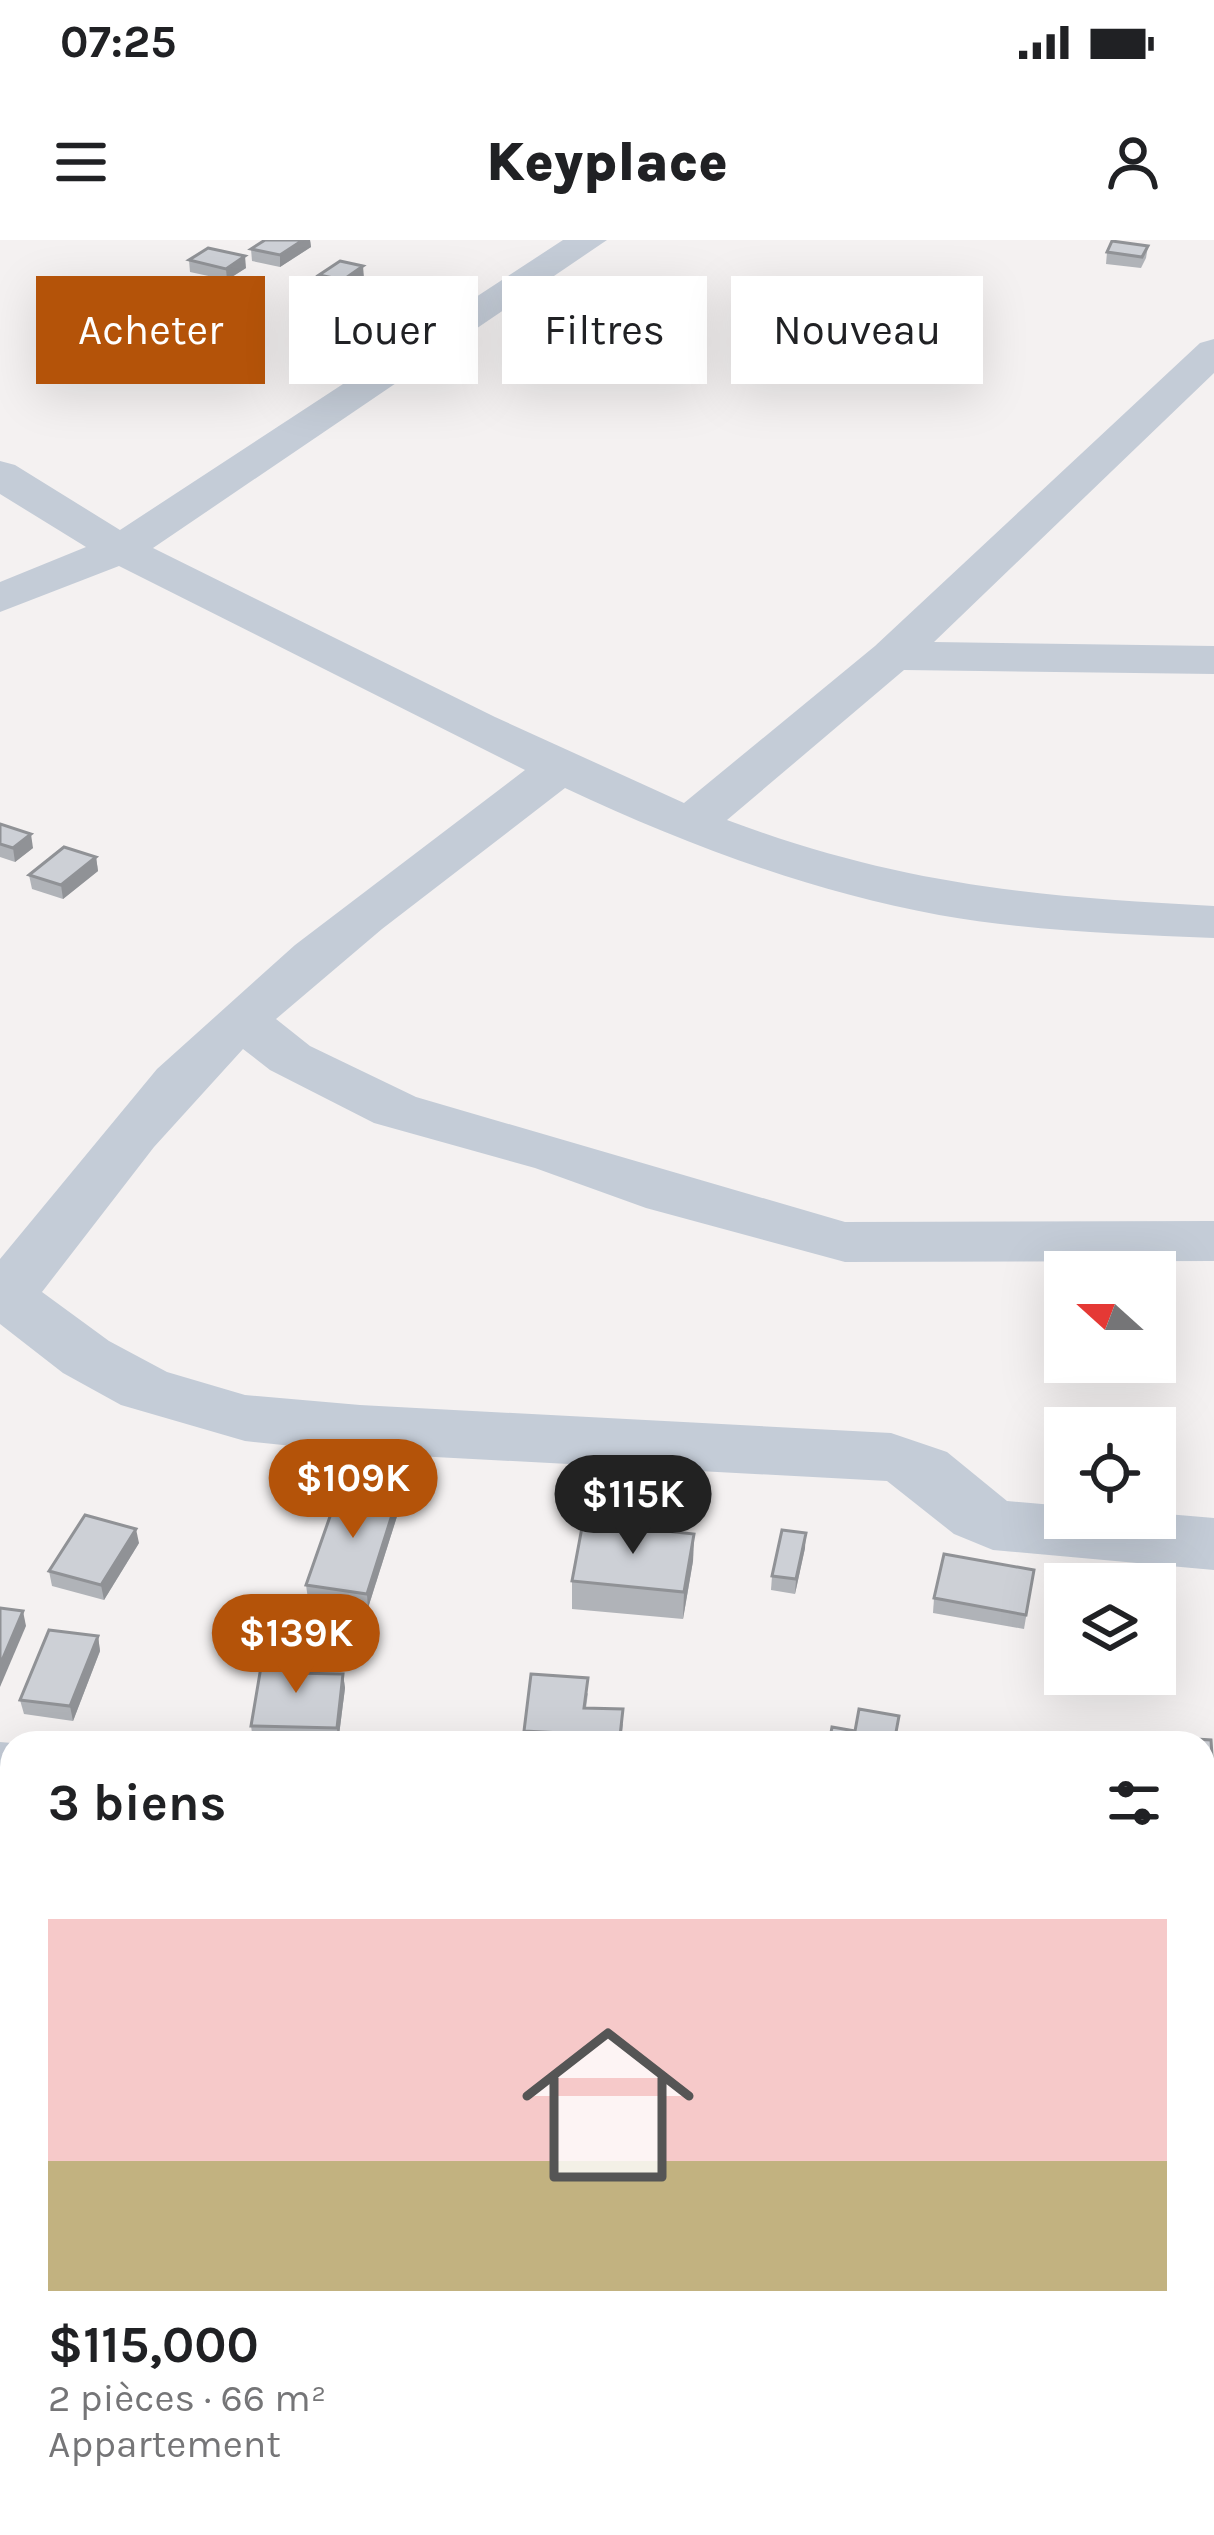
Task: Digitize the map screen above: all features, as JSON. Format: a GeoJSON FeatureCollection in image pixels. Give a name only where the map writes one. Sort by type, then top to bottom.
{"type":"FeatureCollection","features":[{"type":"Feature","properties":{"kind":"street"},"geometry":{"type":"LineString","coordinates":[[0,598],[119,550],[588,240]]}},
{"type":"Feature","properties":{"kind":"street"},"geometry":{"type":"LineString","coordinates":[[689,825],[1174,414],[1214,351]]}},
{"type":"Feature","properties":{"kind":"street"},"geometry":{"type":"LineString","coordinates":[[0,474],[119,550],[560,768],[689,825],[897,890],[1040,914],[1214,922]]}},
{"type":"Feature","properties":{"kind":"street"},"geometry":{"type":"LineString","coordinates":[[892,656],[1214,660]]}},
{"type":"Feature","properties":{"kind":"street"},"geometry":{"type":"LineString","coordinates":[[560,768],[366,917],[242,1020],[178,1082],[3,1294],[86,1358],[144,1389],[245,1418],[360,1429],[891,1457],[919,1463],[964,1510],[994,1525],[1214,1544]]}},
{"type":"Feature","properties":{"kind":"street"},"geometry":{"type":"LineString","coordinates":[[242,1020],[290,1058],[395,1110],[556,1155],[709,1206],[845,1241],[1214,1241]]}},
{"type":"Feature","properties":{"kind":"building"},"geometry":{"type":"Polygon","coordinates":[[[265,240],[303,240],[280,255],[251,249],[265,240]]]}},
{"type":"Feature","properties":{"kind":"building"},"geometry":{"type":"Polygon","coordinates":[[[1112,241],[1148,246],[1142,257],[1107,252],[1112,241]]]}},
{"type":"Feature","properties":{"kind":"building"},"geometry":{"type":"Polygon","coordinates":[[[208,248],[245,256],[226,269],[189,260],[208,248]]]}},
{"type":"Feature","properties":{"kind":"building"},"geometry":{"type":"Polygon","coordinates":[[[340,261],[363,266],[349,276],[319,275],[340,261]]]}},
{"type":"Feature","properties":{"kind":"building"},"geometry":{"type":"Polygon","coordinates":[[[0,824],[31,834],[13,848],[0,844],[0,824]]]}},
{"type":"Feature","properties":{"kind":"building"},"geometry":{"type":"Polygon","coordinates":[[[64,847],[96,857],[61,885],[29,875],[64,847]]]}},
{"type":"Feature","properties":{"kind":"building"},"geometry":{"type":"Polygon","coordinates":[[[340,1488],[398,1496],[367,1594],[306,1585],[340,1488]]]}},
{"type":"Feature","properties":{"kind":"building"},"geometry":{"type":"Polygon","coordinates":[[[85,1515],[136,1529],[101,1585],[49,1571],[85,1515]]]}},
{"type":"Feature","properties":{"kind":"building"},"geometry":{"type":"Polygon","coordinates":[[[583,1522],[694,1534],[684,1592],[572,1581],[583,1522]]]}},
{"type":"Feature","properties":{"kind":"building"},"geometry":{"type":"Polygon","coordinates":[[[782,1530],[806,1533],[796,1579],[772,1576],[782,1530]]]}},
{"type":"Feature","properties":{"kind":"building"},"geometry":{"type":"Polygon","coordinates":[[[944,1554],[1034,1570],[1026,1615],[934,1598],[944,1554]]]}},
{"type":"Feature","properties":{"kind":"building"},"geometry":{"type":"Polygon","coordinates":[[[0,1608],[23,1611],[0,1665],[0,1608]]]}},
{"type":"Feature","properties":{"kind":"building"},"geometry":{"type":"Polygon","coordinates":[[[49,1630],[98,1636],[70,1706],[20,1700],[49,1630]]]}},
{"type":"Feature","properties":{"kind":"building"},"geometry":{"type":"Polygon","coordinates":[[[263,1655],[294,1655],[292,1673],[343,1674],[337,1728],[251,1726],[263,1655]]]}},
{"type":"Feature","properties":{"kind":"building"},"geometry":{"type":"Polygon","coordinates":[[[531,1674],[588,1678],[584,1708],[623,1709],[621,1731],[524,1731],[531,1674]]]}},
{"type":"Feature","properties":{"kind":"building"},"geometry":{"type":"Polygon","coordinates":[[[859,1709],[899,1716],[896,1731],[855,1731],[859,1709]]]}}]}
